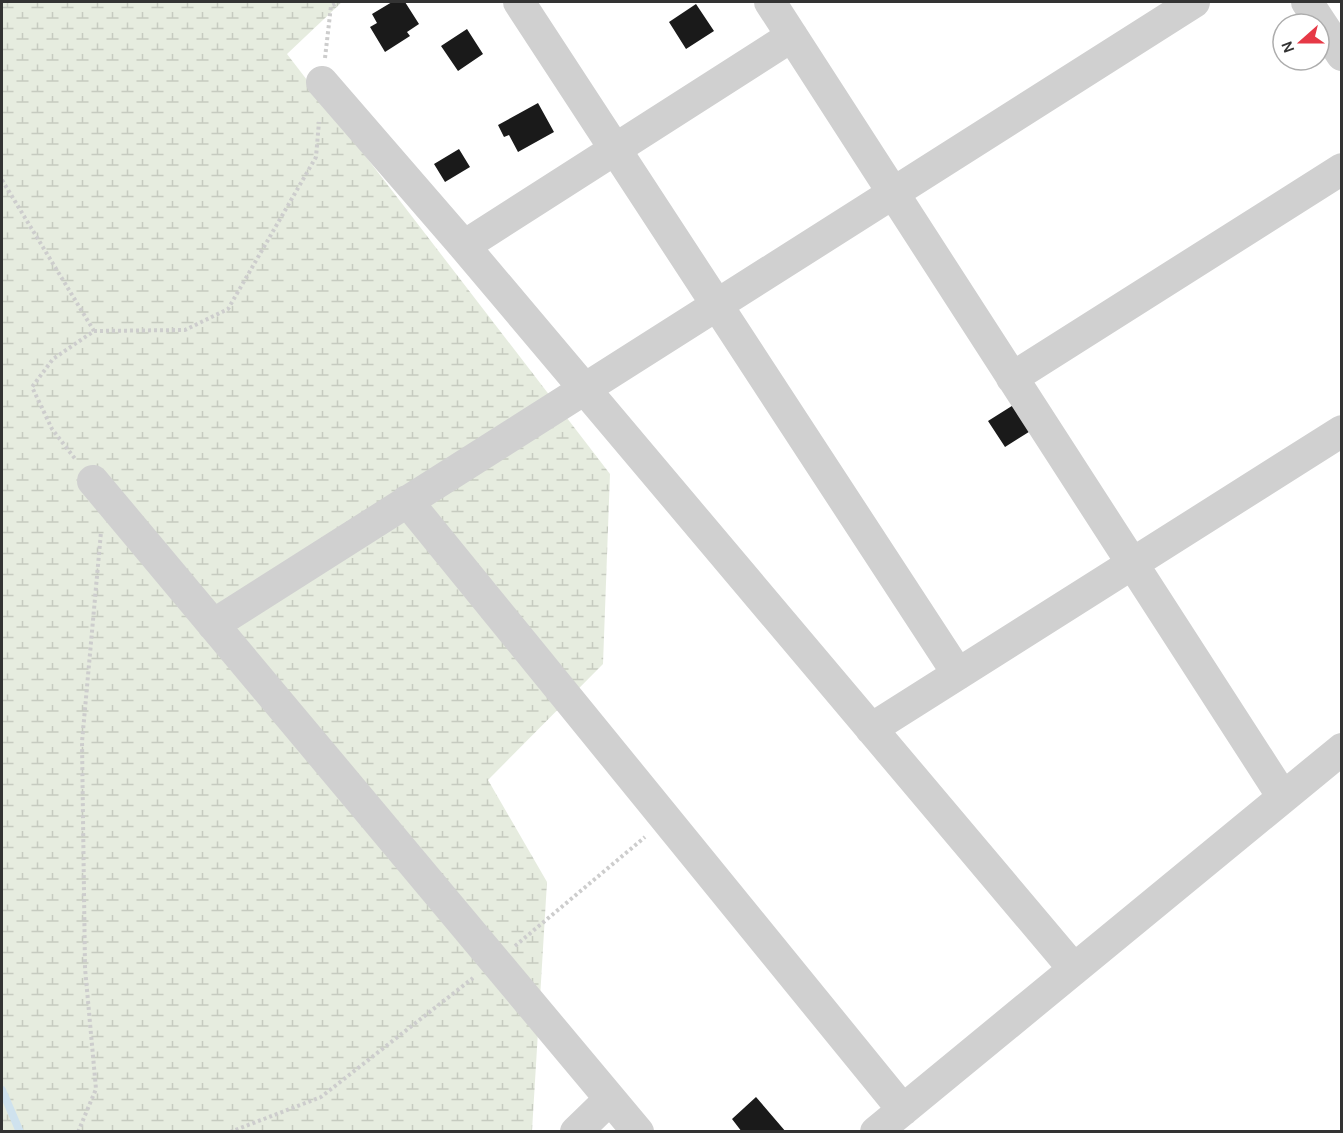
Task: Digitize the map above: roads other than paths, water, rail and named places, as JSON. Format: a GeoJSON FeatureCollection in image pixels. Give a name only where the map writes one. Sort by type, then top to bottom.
{"type":"FeatureCollection","features":[{"type":"Feature","properties":{"kind":"street"},"geometry":{"type":"LineString","coordinates":[[519,2],[958,674]]}},
{"type":"Feature","properties":{"kind":"street"},"geometry":{"type":"LineString","coordinates":[[770,2],[1283,797]]}},
{"type":"Feature","properties":{"kind":"street"},"geometry":{"type":"LineString","coordinates":[[213,625],[1194,2]]}},
{"type":"Feature","properties":{"kind":"street"},"geometry":{"type":"LineString","coordinates":[[1307,2],[1341,55]]}},
{"type":"Feature","properties":{"kind":"street"},"geometry":{"type":"LineString","coordinates":[[464,246],[792,36]]}},
{"type":"Feature","properties":{"kind":"street"},"geometry":{"type":"LineString","coordinates":[[322,81],[1074,969]]}},
{"type":"Feature","properties":{"kind":"street"},"geometry":{"type":"LineString","coordinates":[[1012,378],[1341,169]]}},
{"type":"Feature","properties":{"kind":"street"},"geometry":{"type":"LineString","coordinates":[[871,729],[1341,431]]}},
{"type":"Feature","properties":{"kind":"street"},"geometry":{"type":"LineString","coordinates":[[93,481],[638,1131]]}},
{"type":"Feature","properties":{"kind":"street"},"geometry":{"type":"LineString","coordinates":[[407,501],[903,1110]]}},
{"type":"Feature","properties":{"kind":"street"},"geometry":{"type":"LineString","coordinates":[[876,1131],[1341,749]]}},
{"type":"Feature","properties":{"kind":"street"},"geometry":{"type":"LineString","coordinates":[[576,1131],[610,1099]]}},
{"type":"Feature","properties":{"kind":"waterway"},"geometry":{"type":"LineString","coordinates":[[2,1090],[20,1132]]}}]}
